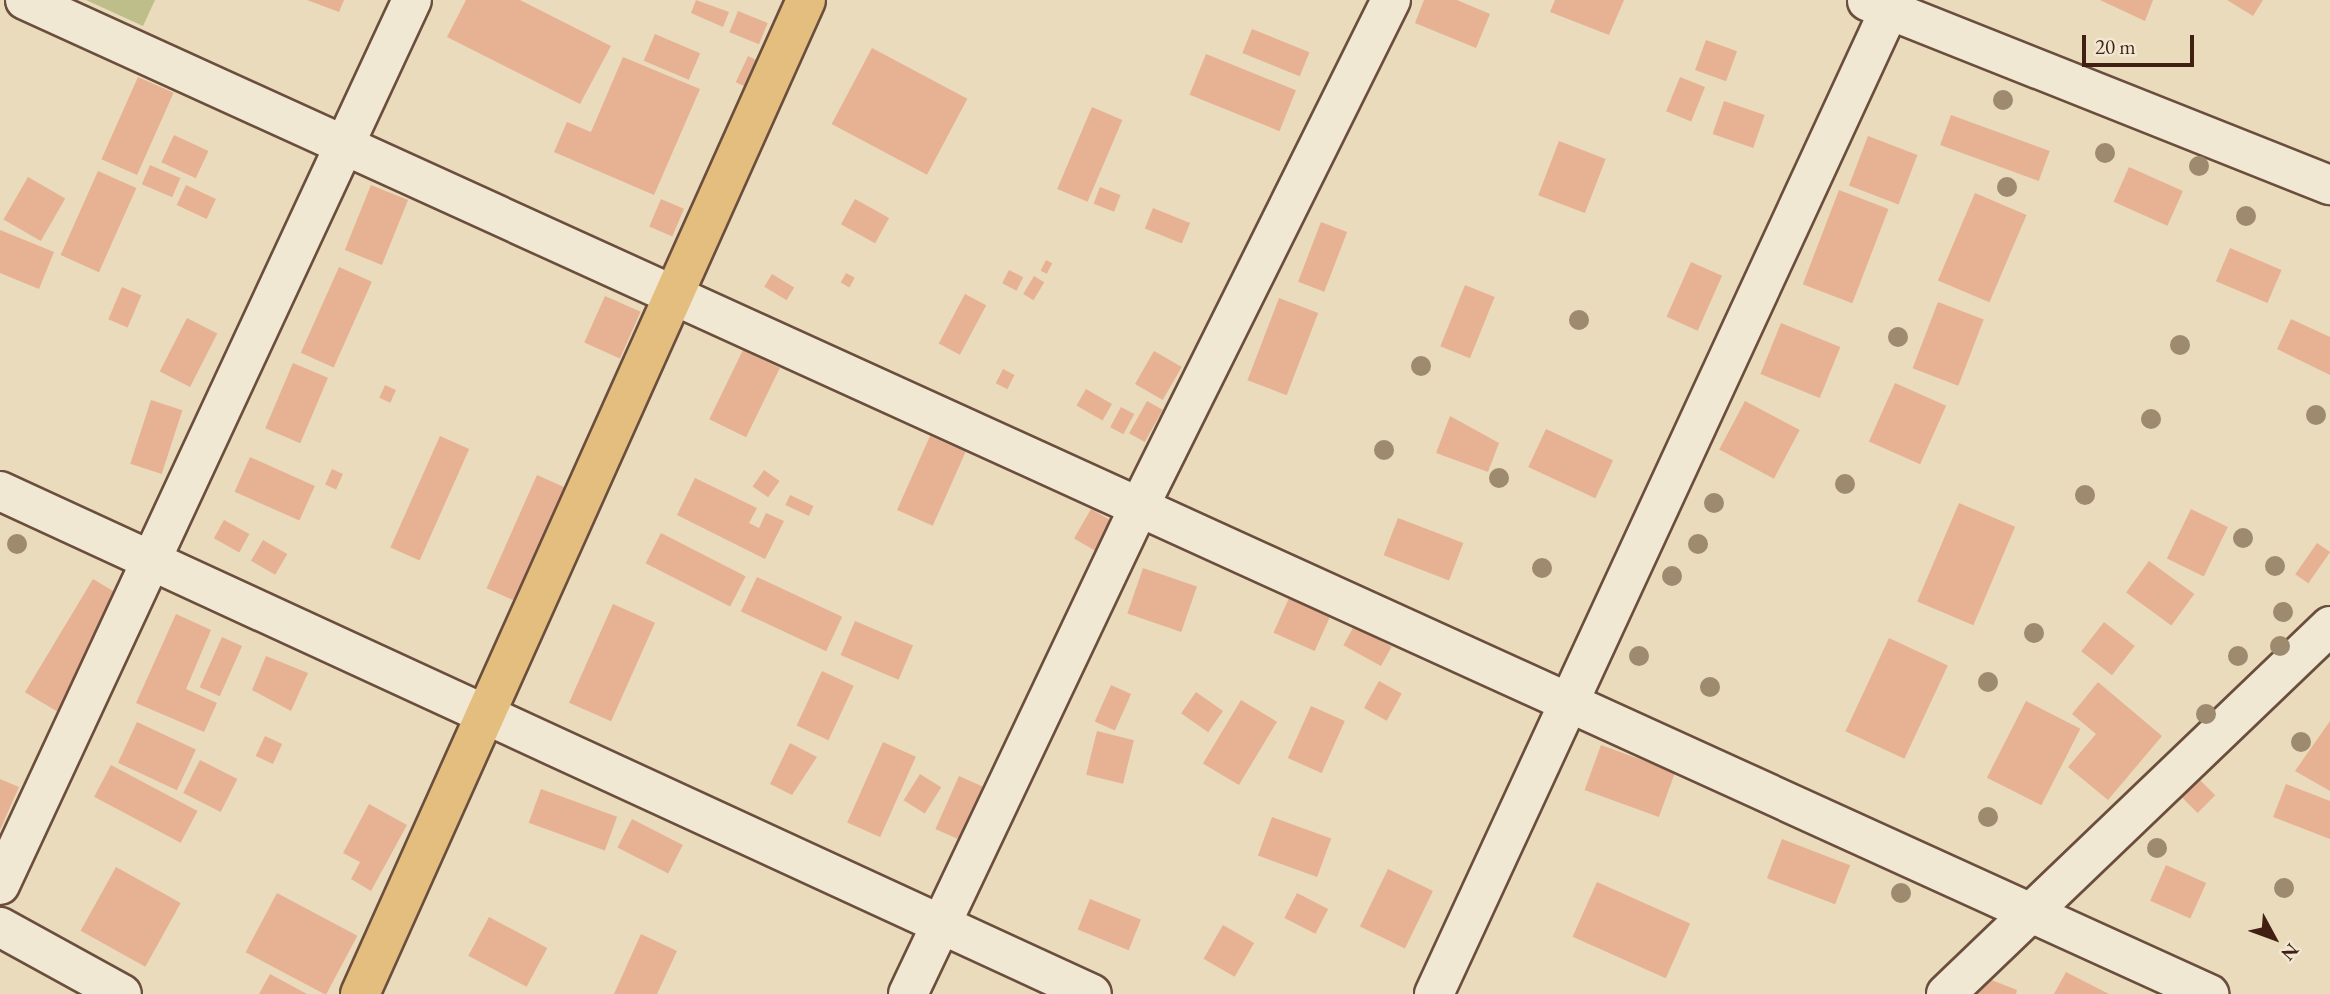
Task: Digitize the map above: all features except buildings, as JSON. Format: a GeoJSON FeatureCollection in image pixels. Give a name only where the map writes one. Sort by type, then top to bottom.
{"type":"FeatureCollection","features":[{"type":"Feature","properties":{"kind":"main road"},"geometry":{"type":"LineString","coordinates":[[360,994],[806,0]]}},
{"type":"Feature","properties":{"kind":"street"},"geometry":{"type":"LineString","coordinates":[[25,0],[2209,994]]}},
{"type":"Feature","properties":{"kind":"street"},"geometry":{"type":"LineString","coordinates":[[0,885],[412,0]]}},
{"type":"Feature","properties":{"kind":"street"},"geometry":{"type":"LineString","coordinates":[[908,994],[1139,507],[1391,0]]}},
{"type":"Feature","properties":{"kind":"street"},"geometry":{"type":"LineString","coordinates":[[1434,994],[1569,703],[1883,3],[2330,185]]}},
{"type":"Feature","properties":{"kind":"street"},"geometry":{"type":"LineString","coordinates":[[0,491],[1092,994]]}},
{"type":"Feature","properties":{"kind":"street"},"geometry":{"type":"LineString","coordinates":[[1946,994],[2330,626]]}},
{"type":"Feature","properties":{"kind":"street"},"geometry":{"type":"LineString","coordinates":[[0,927],[122,994]]}},
{"type":"Feature","properties":{"kind":"green space"},"geometry":{"type":"Polygon","coordinates":[[[86,0],[155,0],[143,26],[86,0]]]}}]}
